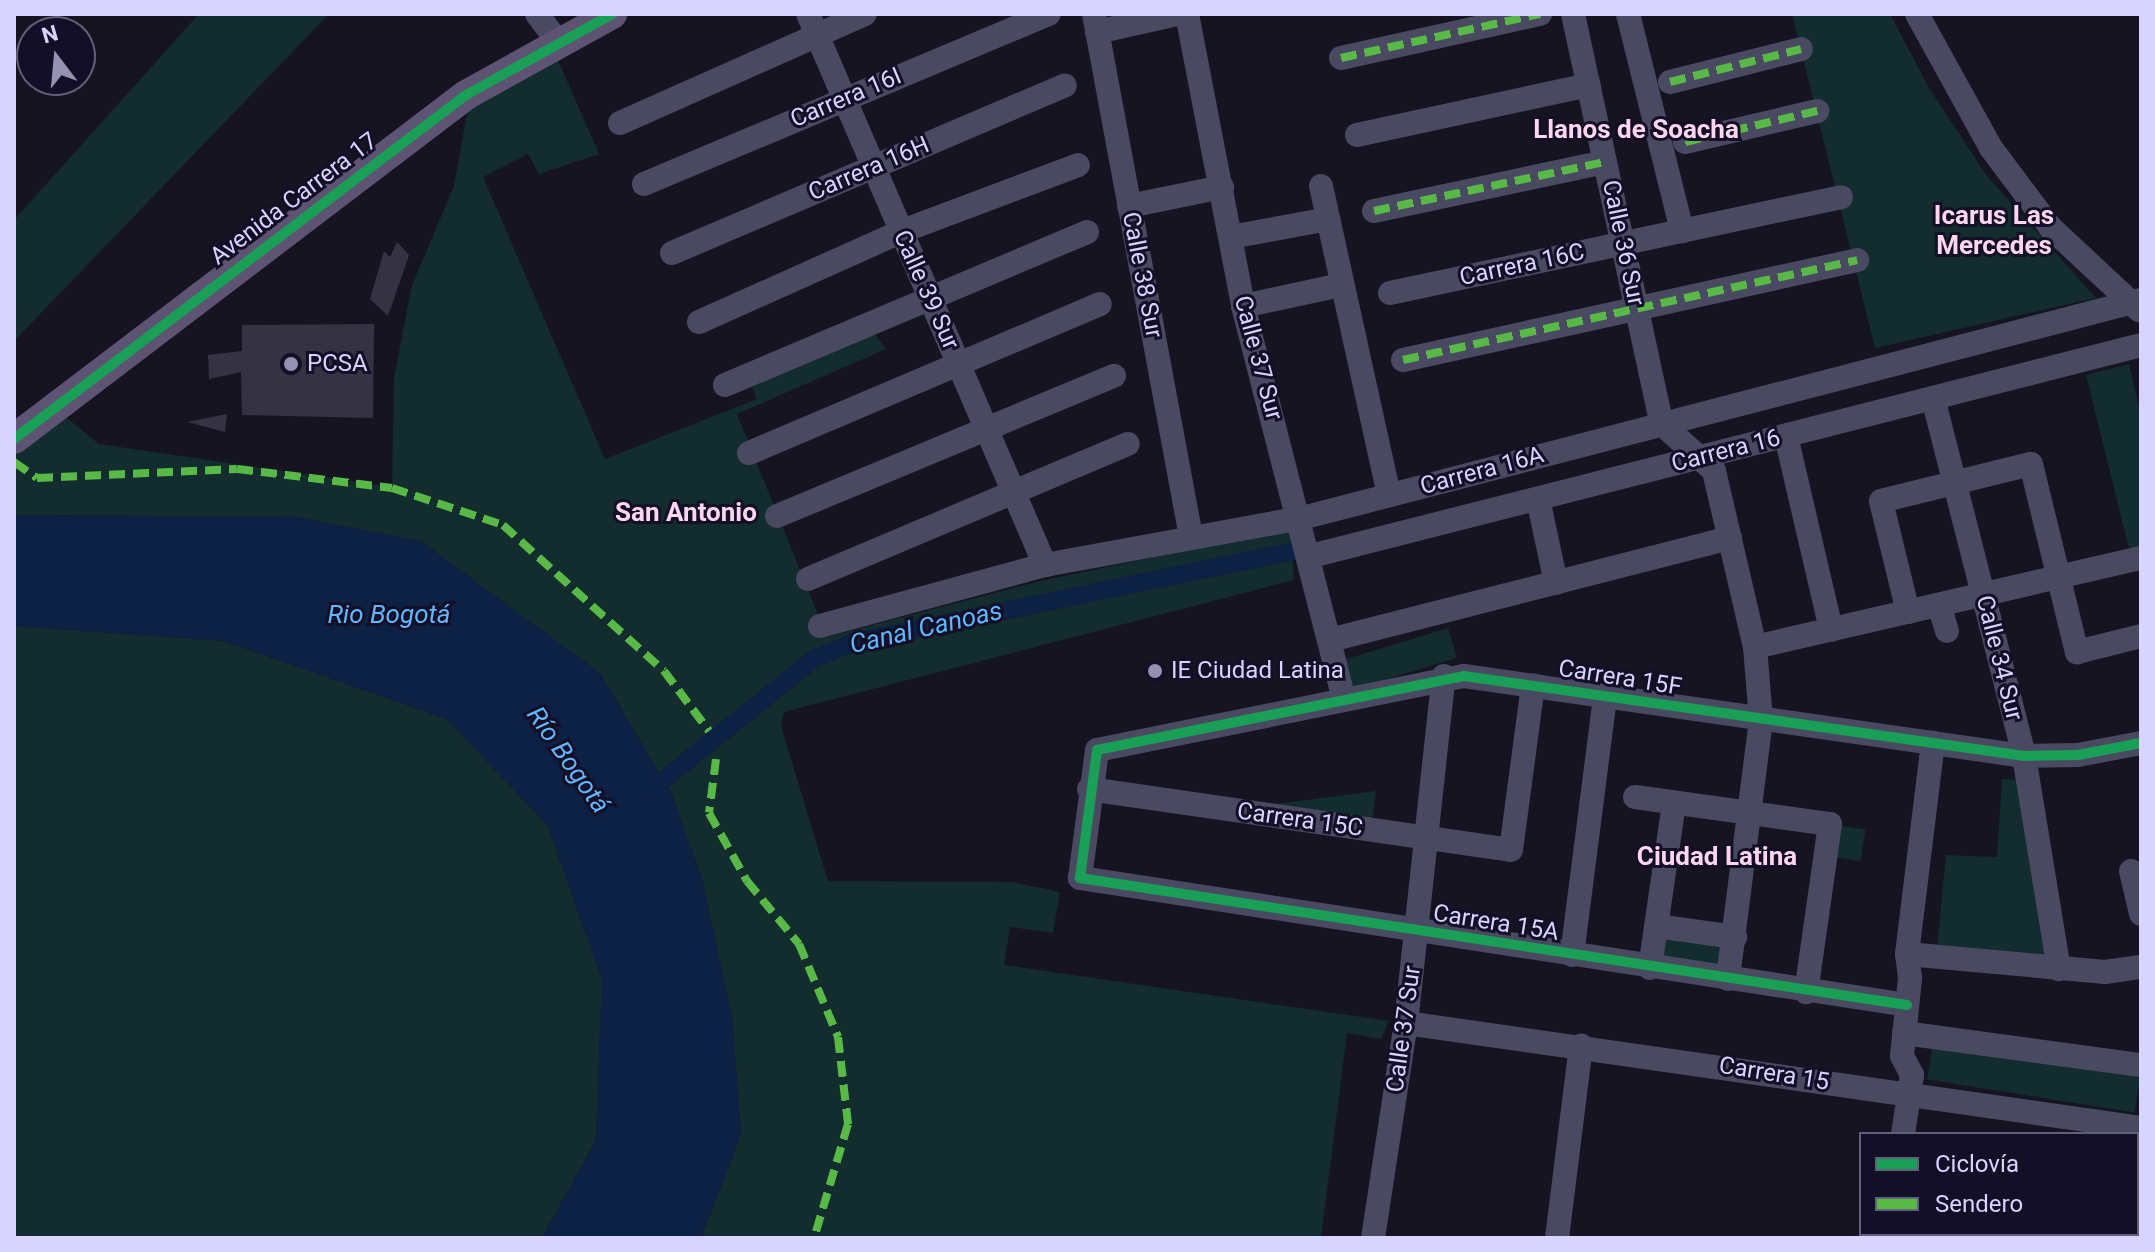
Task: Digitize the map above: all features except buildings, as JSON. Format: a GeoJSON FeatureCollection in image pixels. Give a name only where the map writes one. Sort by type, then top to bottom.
{"type":"FeatureCollection","features":[{"type":"Feature","properties":{"kind":"main road","name":"Avenida Carrera 17"},"geometry":{"type":"LineString","coordinates":[[14,439],[466,95],[612,14]]}},
{"type":"Feature","properties":{"kind":"street"},"geometry":{"type":"LineString","coordinates":[[537,14],[558,42]]}},
{"type":"Feature","properties":{"kind":"street"},"geometry":{"type":"LineString","coordinates":[[620,123],[812,24],[865,14]]}},
{"type":"Feature","properties":{"kind":"street","name":"Carrera 16I"},"geometry":{"type":"LineString","coordinates":[[644,184],[1049,14]]}},
{"type":"Feature","properties":{"kind":"street"},"geometry":{"type":"LineString","coordinates":[[1095,23],[1177,14]]}},
{"type":"Feature","properties":{"kind":"street","name":"Calle 37 Sur"},"geometry":{"type":"LineString","coordinates":[[1187,14],[1243,306],[1302,518],[1344,699]]}},
{"type":"Feature","properties":{"kind":"street"},"geometry":{"type":"LineString","coordinates":[[1341,58],[1540,14]]}},
{"type":"Feature","properties":{"kind":"street","name":"Calle 36 Sur"},"geometry":{"type":"LineString","coordinates":[[1573,14],[1662,424]]}},
{"type":"Feature","properties":{"kind":"street"},"geometry":{"type":"LineString","coordinates":[[1628,14],[1682,231]]}},
{"type":"Feature","properties":{"kind":"street"},"geometry":{"type":"LineString","coordinates":[[1917,14],[1991,148],[2050,227],[2138,304]]}},
{"type":"Feature","properties":{"kind":"street","name":"Calle 38 Sur"},"geometry":{"type":"LineString","coordinates":[[1095,23],[1191,537]]}},
{"type":"Feature","properties":{"kind":"street","name":"Calle 39 Sur"},"geometry":{"type":"LineString","coordinates":[[812,24],[900,232],[1016,489],[1045,565]]}},
{"type":"Feature","properties":{"kind":"street"},"geometry":{"type":"LineString","coordinates":[[1670,82],[1801,49]]}},
{"type":"Feature","properties":{"kind":"street","name":"Carrera 16H"},"geometry":{"type":"LineString","coordinates":[[672,253],[1065,85]]}},
{"type":"Feature","properties":{"kind":"street"},"geometry":{"type":"LineString","coordinates":[[1357,135],[1589,85]]}},
{"type":"Feature","properties":{"kind":"street"},"geometry":{"type":"LineString","coordinates":[[1685,142],[1817,111]]}},
{"type":"Feature","properties":{"kind":"street"},"geometry":{"type":"LineString","coordinates":[[1374,211],[1605,162]]}},
{"type":"Feature","properties":{"kind":"street"},"geometry":{"type":"LineString","coordinates":[[699,322],[900,232],[1078,165]]}},
{"type":"Feature","properties":{"kind":"street"},"geometry":{"type":"LineString","coordinates":[[1321,186],[1389,495]]}},
{"type":"Feature","properties":{"kind":"street"},"geometry":{"type":"LineString","coordinates":[[1129,206],[1222,187]]}},
{"type":"Feature","properties":{"kind":"street","name":"Carrera 16C"},"geometry":{"type":"LineString","coordinates":[[1390,293],[1841,197]]}},
{"type":"Feature","properties":{"kind":"street"},"geometry":{"type":"LineString","coordinates":[[1231,237],[1328,219]]}},
{"type":"Feature","properties":{"kind":"street"},"geometry":{"type":"LineString","coordinates":[[725,385],[931,302],[1087,232]]}},
{"type":"Feature","properties":{"kind":"street"},"geometry":{"type":"LineString","coordinates":[[1403,360],[1857,260]]}},
{"type":"Feature","properties":{"kind":"street"},"geometry":{"type":"LineString","coordinates":[[1243,306],[1341,285]]}},
{"type":"Feature","properties":{"kind":"street"},"geometry":{"type":"LineString","coordinates":[[749,453],[958,361],[1100,304]]}},
{"type":"Feature","properties":{"kind":"street","name":"Carrera 16A"},"geometry":{"type":"LineString","coordinates":[[820,626],[1045,565],[1302,518],[2138,304]]}},
{"type":"Feature","properties":{"kind":"street","name":"Carrera 16"},"geometry":{"type":"LineString","coordinates":[[1311,556],[2141,345]]}},
{"type":"Feature","properties":{"kind":"street"},"geometry":{"type":"LineString","coordinates":[[777,516],[986,426],[1114,376]]}},
{"type":"Feature","properties":{"kind":"street","name":"Calle 34 Sur"},"geometry":{"type":"LineString","coordinates":[[1933,398],[2024,756],[2059,969]]}},
{"type":"Feature","properties":{"kind":"street"},"geometry":{"type":"LineString","coordinates":[[1662,424],[1714,471],[1755,647],[1761,720],[1753,815],[1728,979]]}},
{"type":"Feature","properties":{"kind":"street"},"geometry":{"type":"LineString","coordinates":[[1786,436],[1831,630]]}},
{"type":"Feature","properties":{"kind":"street"},"geometry":{"type":"LineString","coordinates":[[808,579],[1128,444]]}},
{"type":"Feature","properties":{"kind":"street"},"geometry":{"type":"LineString","coordinates":[[1908,612],[1881,501],[2031,464],[2077,652],[2141,636]]}},
{"type":"Feature","properties":{"kind":"street"},"geometry":{"type":"LineString","coordinates":[[1538,499],[1556,583]]}},
{"type":"Feature","properties":{"kind":"street"},"geometry":{"type":"LineString","coordinates":[[1330,640],[1730,538]]}},
{"type":"Feature","properties":{"kind":"street"},"geometry":{"type":"LineString","coordinates":[[1755,647],[2141,558]]}},
{"type":"Feature","properties":{"kind":"street"},"geometry":{"type":"LineString","coordinates":[[1939,605],[1947,631]]}},
{"type":"Feature","properties":{"kind":"street","name":"Calle 37 Sur"},"geometry":{"type":"LineString","coordinates":[[1373,1238],[1406,1023],[1444,676]]}},
{"type":"Feature","properties":{"kind":"street","name":"Carrera 15F"},"geometry":{"type":"LineString","coordinates":[[1089,789],[1097,750],[1444,676],[1533,685],[2024,756],[2078,755],[2141,743]]}},
{"type":"Feature","properties":{"kind":"street","name":"Carrera 15C"},"geometry":{"type":"LineString","coordinates":[[1089,789],[1511,850],[1533,685]]}},
{"type":"Feature","properties":{"kind":"street"},"geometry":{"type":"LineString","coordinates":[[1572,955],[1605,696]]}},
{"type":"Feature","properties":{"kind":"street"},"geometry":{"type":"LineString","coordinates":[[1903,1132],[1912,1075],[1902,1056],[1907,1005],[1907,954],[1933,743]]}},
{"type":"Feature","properties":{"kind":"street","name":"Carrera 15A"},"geometry":{"type":"LineString","coordinates":[[1089,789],[1080,878],[1806,992],[1907,1005]]}},
{"type":"Feature","properties":{"kind":"street"},"geometry":{"type":"LineString","coordinates":[[1635,797],[1830,824],[1806,992]]}},
{"type":"Feature","properties":{"kind":"street"},"geometry":{"type":"LineString","coordinates":[[1650,968],[1674,803]]}},
{"type":"Feature","properties":{"kind":"street"},"geometry":{"type":"LineString","coordinates":[[2131,871],[2141,914]]}},
{"type":"Feature","properties":{"kind":"street"},"geometry":{"type":"LineString","coordinates":[[1656,926],[1735,937]]}},
{"type":"Feature","properties":{"kind":"street"},"geometry":{"type":"LineString","coordinates":[[1907,954],[2059,969],[2141,967]]}},
{"type":"Feature","properties":{"kind":"street","name":"Carrera 15"},"geometry":{"type":"LineString","coordinates":[[1406,1023],[1581,1045],[2141,1128]]}},
{"type":"Feature","properties":{"kind":"street"},"geometry":{"type":"LineString","coordinates":[[1904,1033],[2141,1065]]}},
{"type":"Feature","properties":{"kind":"street"},"geometry":{"type":"LineString","coordinates":[[1557,1238],[1581,1045]]}},
{"type":"Feature","properties":{"kind":"green space"},"geometry":{"type":"Polygon","coordinates":[[[199,14],[329,14],[14,341],[14,220],[199,14]]]}},
{"type":"Feature","properties":{"kind":"green space"},"geometry":{"type":"Polygon","coordinates":[[[1792,14],[1890,14],[1929,88],[1987,176],[2096,298],[1875,348],[1792,14]]]}},
{"type":"Feature","properties":{"kind":"green space"},"geometry":{"type":"Polygon","coordinates":[[[555,53],[599,154],[539,174],[528,154],[483,177],[605,459],[757,399],[750,383],[874,333],[886,349],[737,414],[827,637],[1040,581],[1290,529],[1294,580],[784,712],[781,726],[828,881],[1013,882],[1060,892],[1053,933],[1010,927],[1004,965],[1389,1021],[1381,1039],[1347,1033],[1321,1238],[701,1238],[741,1134],[732,1017],[702,880],[672,795],[600,673],[297,517],[14,515],[14,453],[62,414],[99,444],[392,487],[394,378],[412,285],[454,186],[469,102],[555,53]]]}},
{"type":"Feature","properties":{"kind":"green space"},"geometry":{"type":"Polygon","coordinates":[[[2129,364],[2141,414],[2141,547],[2129,549],[2086,375],[2129,364]]]}},
{"type":"Feature","properties":{"kind":"green space"},"geometry":{"type":"Polygon","coordinates":[[[14,626],[224,641],[447,719],[548,826],[602,980],[596,1140],[542,1238],[14,1238],[14,626]]]}},
{"type":"Feature","properties":{"kind":"green space"},"geometry":{"type":"Polygon","coordinates":[[[1448,628],[1457,658],[1354,689],[1345,660],[1448,628]]]}},
{"type":"Feature","properties":{"kind":"green space"},"geometry":{"type":"Polygon","coordinates":[[[2002,779],[2023,780],[2050,962],[1937,948],[1946,855],[1997,857],[2002,779]]]}},
{"type":"Feature","properties":{"kind":"green space"},"geometry":{"type":"Polygon","coordinates":[[[1376,791],[1372,823],[1268,805],[1376,791]]]}},
{"type":"Feature","properties":{"kind":"green space"},"geometry":{"type":"Polygon","coordinates":[[[1830,824],[1866,830],[1861,861],[1825,856],[1830,824]]]}},
{"type":"Feature","properties":{"kind":"green space"},"geometry":{"type":"Polygon","coordinates":[[[1665,934],[1725,940],[1720,973],[1660,962],[1665,934]]]}},
{"type":"Feature","properties":{"kind":"green space"},"geometry":{"type":"Polygon","coordinates":[[[1933,1043],[2140,1076],[2135,1112],[1927,1080],[1933,1043]]]}},
{"type":"Feature","properties":{"kind":"water","name":"Rio Bogotá"},"geometry":{"type":"Polygon","coordinates":[[[14,515],[297,517],[421,541],[600,673],[672,795],[702,880],[732,1017],[741,1134],[701,1238],[542,1238],[596,1140],[602,980],[548,826],[447,719],[224,641],[14,626],[14,515]]]}},
{"type":"Feature","properties":{"kind":"waterway","name":"Canal Canoas"},"geometry":{"type":"LineString","coordinates":[[641,791],[662,781],[814,659],[854,642],[1292,551]]}},
{"type":"Feature","properties":{"kind":"marked path"},"geometry":{"type":"LineString","coordinates":[[1341,58],[1540,14]]}},
{"type":"Feature","properties":{"kind":"marked path"},"geometry":{"type":"LineString","coordinates":[[1670,82],[1801,49]]}},
{"type":"Feature","properties":{"kind":"marked path"},"geometry":{"type":"LineString","coordinates":[[1685,142],[1817,111]]}},
{"type":"Feature","properties":{"kind":"marked path"},"geometry":{"type":"LineString","coordinates":[[1374,211],[1605,162]]}},
{"type":"Feature","properties":{"kind":"marked path"},"geometry":{"type":"LineString","coordinates":[[1403,360],[1857,260]]}},
{"type":"Feature","properties":{"kind":"marked path"},"geometry":{"type":"LineString","coordinates":[[14,462],[37,478],[237,469],[392,488],[503,525],[664,671],[709,731]]}},
{"type":"Feature","properties":{"kind":"marked path"},"geometry":{"type":"LineString","coordinates":[[716,759],[709,813],[747,881],[799,944],[838,1037],[848,1124],[814,1238]]}},
{"type":"Feature","properties":{"kind":"cycle path"},"geometry":{"type":"LineString","coordinates":[[14,439],[466,95],[612,14]]}},
{"type":"Feature","properties":{"kind":"cycle path"},"geometry":{"type":"LineString","coordinates":[[1907,1005],[1080,878],[1097,750],[1464,676],[2024,756],[2078,755],[2141,743]]}},
{"type":"Feature","properties":{"kind":"place","name":"PCSA"},"geometry":{"type":"Point","coordinates":[291,364]}},
{"type":"Feature","properties":{"kind":"place","name":"IE Ciudad Latina"},"geometry":{"type":"Point","coordinates":[1155,671]}},
{"type":"Feature","properties":{"kind":"district","name":"Llanos de Soacha"},"geometry":{"type":"Point","coordinates":[1636,130]}},
{"type":"Feature","properties":{"kind":"district","name":"Icarus Las Mercedes"},"geometry":{"type":"Point","coordinates":[1994,231]}},
{"type":"Feature","properties":{"kind":"district","name":"San Antonio"},"geometry":{"type":"Point","coordinates":[686,513]}},
{"type":"Feature","properties":{"kind":"district","name":"Ciudad Latina"},"geometry":{"type":"Point","coordinates":[1717,857]}},
{"type":"Feature","properties":{"kind":"water label","name":"Río Bogotá"},"geometry":{"type":"Point","coordinates":[568,760]}}]}
